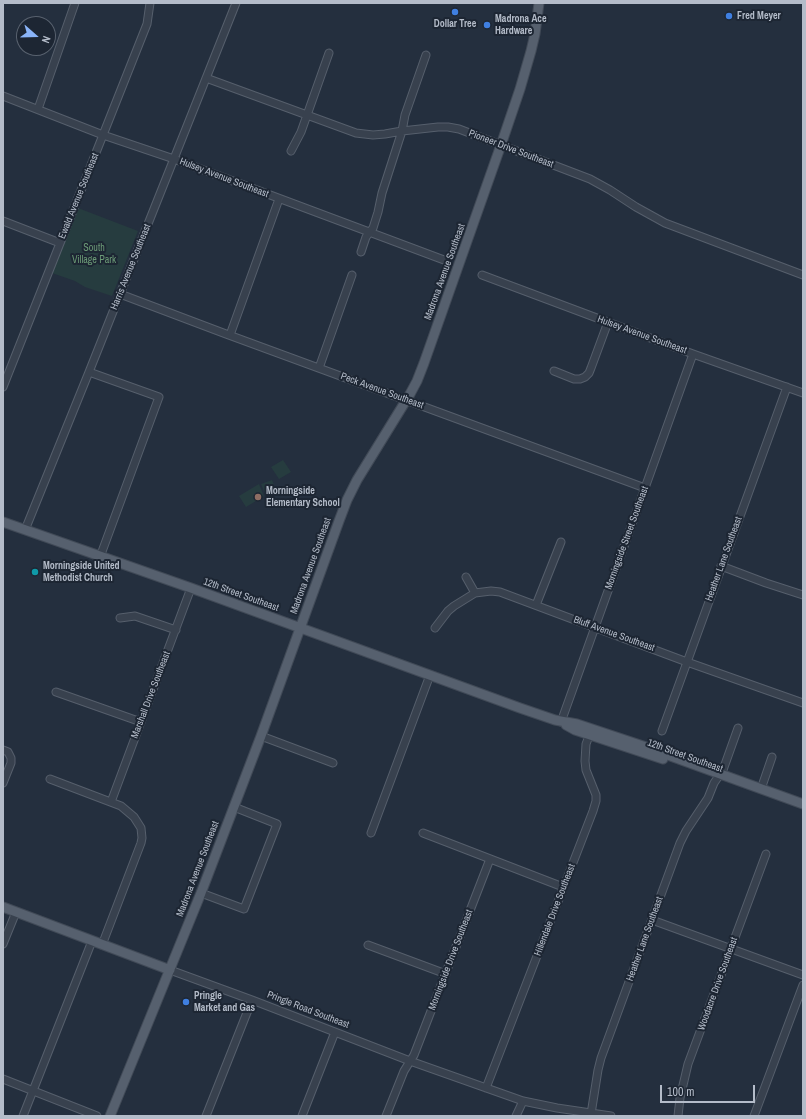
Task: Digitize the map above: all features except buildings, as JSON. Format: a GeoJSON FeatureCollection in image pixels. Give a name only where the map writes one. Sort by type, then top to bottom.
{"type":"FeatureCollection","features":[{"type":"Feature","properties":{"kind":"main road","name":"Madrona Avenue Southeast"},"geometry":{"type":"LineString","coordinates":[[110,1116],[201,893],[261,736],[339,521],[352,490],[417,381],[424,363],[502,145],[531,51],[536,29],[539,3]]}},
{"type":"Feature","properties":{"kind":"main road","name":"12th Street Southeast"},"geometry":{"type":"LineString","coordinates":[[3,522],[191,588],[561,722],[575,730],[591,732],[671,762],[761,789],[803,804]]}},
{"type":"Feature","properties":{"kind":"main road","name":"12th Street Southeast"},"geometry":{"type":"LineString","coordinates":[[718,776],[803,810]]}},
{"type":"Feature","properties":{"kind":"main road","name":"Pringle Road Southeast"},"geometry":{"type":"LineString","coordinates":[[3,907],[92,942],[170,970]]}},
{"type":"Feature","properties":{"kind":"street"},"geometry":{"type":"LineString","coordinates":[[38,109],[75,3]]}},
{"type":"Feature","properties":{"kind":"street","name":"Ewald Avenue Southeast"},"geometry":{"type":"LineString","coordinates":[[3,387],[147,24],[150,3]]}},
{"type":"Feature","properties":{"kind":"street","name":"Harris Avenue Southeast"},"geometry":{"type":"LineString","coordinates":[[25,530],[236,3]]}},
{"type":"Feature","properties":{"kind":"street"},"geometry":{"type":"LineString","coordinates":[[291,151],[301,132],[330,53]]}},
{"type":"Feature","properties":{"kind":"street"},"geometry":{"type":"LineString","coordinates":[[361,252],[366,237],[373,228],[377,217],[381,197],[402,131],[405,115],[426,54]]}},
{"type":"Feature","properties":{"kind":"street","name":"Pioneer Drive Southeast"},"geometry":{"type":"LineString","coordinates":[[206,78],[356,133],[385,134],[436,127],[458,129],[590,179],[664,223],[803,275]]}},
{"type":"Feature","properties":{"kind":"street","name":"Hulsey Avenue Southeast"},"geometry":{"type":"LineString","coordinates":[[3,96],[103,135],[174,159],[444,260]]}},
{"type":"Feature","properties":{"kind":"street"},"geometry":{"type":"LineString","coordinates":[[230,335],[279,199]]}},
{"type":"Feature","properties":{"kind":"street"},"geometry":{"type":"LineString","coordinates":[[3,221],[60,243]]}},
{"type":"Feature","properties":{"kind":"street","name":"Hulsey Avenue Southeast"},"geometry":{"type":"LineString","coordinates":[[482,274],[693,354],[803,393]]}},
{"type":"Feature","properties":{"kind":"street"},"geometry":{"type":"LineString","coordinates":[[319,368],[352,275]]}},
{"type":"Feature","properties":{"kind":"street","name":"Peck Avenue Southeast"},"geometry":{"type":"LineString","coordinates":[[120,294],[645,488]]}},
{"type":"Feature","properties":{"kind":"street"},"geometry":{"type":"LineString","coordinates":[[554,372],[574,379],[585,377],[591,368],[608,322]]}},
{"type":"Feature","properties":{"kind":"street","name":"Morningside Street Southeast"},"geometry":{"type":"LineString","coordinates":[[561,722],[693,354]]}},
{"type":"Feature","properties":{"kind":"street"},"geometry":{"type":"LineString","coordinates":[[89,372],[159,397],[100,557]]}},
{"type":"Feature","properties":{"kind":"street","name":"Heather Lane Southeast"},"geometry":{"type":"LineString","coordinates":[[662,730],[787,387]]}},
{"type":"Feature","properties":{"kind":"street"},"geometry":{"type":"LineString","coordinates":[[536,605],[561,542]]}},
{"type":"Feature","properties":{"kind":"street"},"geometry":{"type":"LineString","coordinates":[[721,566],[803,595]]}},
{"type":"Feature","properties":{"kind":"street"},"geometry":{"type":"LineString","coordinates":[[466,577],[475,593]]}},
{"type":"Feature","properties":{"kind":"street","name":"Marshall Drive Southeast"},"geometry":{"type":"LineString","coordinates":[[111,802],[191,588]]}},
{"type":"Feature","properties":{"kind":"street","name":"Bluff Avenue Southeast"},"geometry":{"type":"LineString","coordinates":[[435,628],[448,611],[475,593],[491,591],[500,592],[687,662],[803,703]]}},
{"type":"Feature","properties":{"kind":"street"},"geometry":{"type":"LineString","coordinates":[[120,618],[135,616],[176,630]]}},
{"type":"Feature","properties":{"kind":"street"},"geometry":{"type":"LineString","coordinates":[[371,833],[430,675]]}},
{"type":"Feature","properties":{"kind":"street"},"geometry":{"type":"LineString","coordinates":[[56,692],[141,722]]}},
{"type":"Feature","properties":{"kind":"street","name":"Heather Lane Southeast"},"geometry":{"type":"LineString","coordinates":[[591,1114],[601,1058],[680,843],[686,831],[708,798],[738,728]]}},
{"type":"Feature","properties":{"kind":"street","name":"Hillendale Drive Southeast"},"geometry":{"type":"LineString","coordinates":[[486,1088],[596,801],[596,795],[586,770],[585,761],[586,744],[591,732]]}},
{"type":"Feature","properties":{"kind":"street"},"geometry":{"type":"LineString","coordinates":[[261,736],[333,763]]}},
{"type":"Feature","properties":{"kind":"street"},"geometry":{"type":"LineString","coordinates":[[3,750],[8,752],[11,758],[11,763],[3,783]]}},
{"type":"Feature","properties":{"kind":"street"},"geometry":{"type":"LineString","coordinates":[[761,789],[772,757]]}},
{"type":"Feature","properties":{"kind":"street"},"geometry":{"type":"LineString","coordinates":[[50,780],[121,806],[134,817],[141,828],[141,843],[102,945]]}},
{"type":"Feature","properties":{"kind":"street"},"geometry":{"type":"LineString","coordinates":[[201,893],[244,909],[277,824],[234,807]]}},
{"type":"Feature","properties":{"kind":"street"},"geometry":{"type":"LineString","coordinates":[[422,833],[563,887]]}},
{"type":"Feature","properties":{"kind":"street","name":"Woodacre Drive Southeast"},"geometry":{"type":"LineString","coordinates":[[678,1116],[680,1098],[688,1064],[766,854]]}},
{"type":"Feature","properties":{"kind":"street","name":"Morningside Drive Southeast"},"geometry":{"type":"LineString","coordinates":[[386,1116],[404,1071],[414,1055],[490,859]]}},
{"type":"Feature","properties":{"kind":"street"},"geometry":{"type":"LineString","coordinates":[[3,944],[16,912]]}},
{"type":"Feature","properties":{"kind":"street"},"geometry":{"type":"LineString","coordinates":[[652,920],[803,975]]}},
{"type":"Feature","properties":{"kind":"street"},"geometry":{"type":"LineString","coordinates":[[23,1116],[92,942]]}},
{"type":"Feature","properties":{"kind":"street"},"geometry":{"type":"LineString","coordinates":[[368,945],[446,974]]}},
{"type":"Feature","properties":{"kind":"street","name":"Pringle Road Southeast"},"geometry":{"type":"LineString","coordinates":[[170,970],[410,1061],[523,1101],[591,1114],[611,1116]]}},
{"type":"Feature","properties":{"kind":"street"},"geometry":{"type":"LineString","coordinates":[[754,1116],[803,984]]}},
{"type":"Feature","properties":{"kind":"street"},"geometry":{"type":"LineString","coordinates":[[206,1116],[252,1000]]}},
{"type":"Feature","properties":{"kind":"street"},"geometry":{"type":"LineString","coordinates":[[302,1116],[335,1032]]}},
{"type":"Feature","properties":{"kind":"street"},"geometry":{"type":"LineString","coordinates":[[3,1079],[97,1116]]}},
{"type":"Feature","properties":{"kind":"street"},"geometry":{"type":"LineString","coordinates":[[516,1116],[523,1101]]}},
{"type":"Feature","properties":{"kind":"green space","name":"South Village Park"},"geometry":{"type":"Polygon","coordinates":[[[78,208],[138,231],[112,296],[85,287],[75,281],[52,273],[78,208]]]}},
{"type":"Feature","properties":{"kind":"green space"},"geometry":{"type":"Polygon","coordinates":[[[283,460],[291,472],[279,479],[271,467],[283,460]]]}},
{"type":"Feature","properties":{"kind":"green space"},"geometry":{"type":"Polygon","coordinates":[[[272,480],[276,490],[275,492],[266,496],[261,484],[272,480]]]}},
{"type":"Feature","properties":{"kind":"green space"},"geometry":{"type":"Polygon","coordinates":[[[259,484],[264,496],[246,507],[239,496],[259,484]]]}},
{"type":"Feature","properties":{"kind":"place","name":"Dollar Tree"},"geometry":{"type":"Point","coordinates":[455,12]}},
{"type":"Feature","properties":{"kind":"place","name":"Fred Meyer"},"geometry":{"type":"Point","coordinates":[729,16]}},
{"type":"Feature","properties":{"kind":"place","name":"Madrona Ace Hardware"},"geometry":{"type":"Point","coordinates":[487,25]}},
{"type":"Feature","properties":{"kind":"place","name":"Morningside Elementary School"},"geometry":{"type":"Point","coordinates":[258,497]}},
{"type":"Feature","properties":{"kind":"place","name":"Morningside United Methodist Church"},"geometry":{"type":"Point","coordinates":[35,572]}},
{"type":"Feature","properties":{"kind":"place","name":"Pringle Market and Gas"},"geometry":{"type":"Point","coordinates":[186,1002]}}]}
